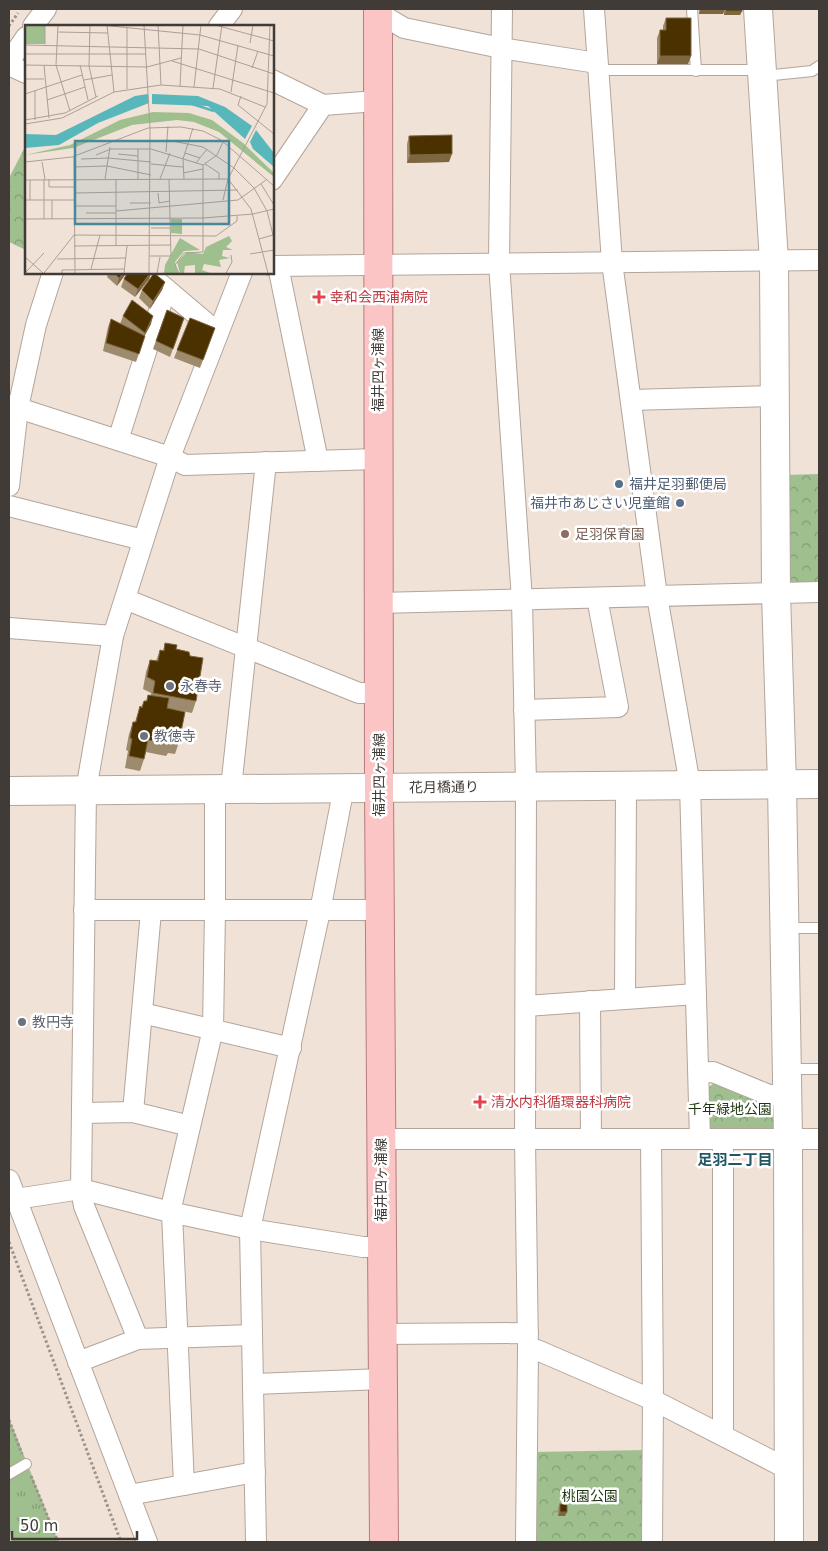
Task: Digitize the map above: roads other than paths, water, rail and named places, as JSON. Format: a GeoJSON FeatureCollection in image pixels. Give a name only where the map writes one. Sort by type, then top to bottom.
{"type":"FeatureCollection","features":[{"type":"Feature","properties":{"kind":"main road","name":"福井四ヶ浦線"},"geometry":{"type":"LineString","coordinates":[[378,9],[378,603],[384,1542]]}},
{"type":"Feature","properties":{"kind":"street"},"geometry":{"type":"LineString","coordinates":[[34,25],[46,9]]}},
{"type":"Feature","properties":{"kind":"street"},"geometry":{"type":"LineString","coordinates":[[220,25],[232,9]]}},
{"type":"Feature","properties":{"kind":"street"},"geometry":{"type":"LineString","coordinates":[[378,9],[384,16],[404,28],[598,66]]}},
{"type":"Feature","properties":{"kind":"street"},"geometry":{"type":"LineString","coordinates":[[502,9],[499,263],[522,600],[526,785],[525,1139],[528,1341],[526,1542]]}},
{"type":"Feature","properties":{"kind":"street"},"geometry":{"type":"LineString","coordinates":[[594,9],[612,262],[657,596],[690,785],[700,1073],[700,1139]]}},
{"type":"Feature","properties":{"kind":"street"},"geometry":{"type":"LineString","coordinates":[[758,9],[774,261],[776,593],[782,784],[788,1138],[789,1542]]}},
{"type":"Feature","properties":{"kind":"street"},"geometry":{"type":"LineString","coordinates":[[25,39],[9,64],[25,72]]}},
{"type":"Feature","properties":{"kind":"street"},"geometry":{"type":"LineString","coordinates":[[274,81],[323,105],[377,101]]}},
{"type":"Feature","properties":{"kind":"street"},"geometry":{"type":"LineString","coordinates":[[274,177],[323,105]]}},
{"type":"Feature","properties":{"kind":"street"},"geometry":{"type":"LineString","coordinates":[[318,461],[275,266],[819,260]]}},
{"type":"Feature","properties":{"kind":"street"},"geometry":{"type":"LineString","coordinates":[[9,486],[14,406],[36,325],[53,274]]}},
{"type":"Feature","properties":{"kind":"street"},"geometry":{"type":"LineString","coordinates":[[148,274],[218,333]]}},
{"type":"Feature","properties":{"kind":"street"},"geometry":{"type":"LineString","coordinates":[[138,1339],[84,1206],[81,1189],[86,790],[113,636],[124,599],[170,457],[241,274]]}},
{"type":"Feature","properties":{"kind":"street"},"geometry":{"type":"LineString","coordinates":[[118,440],[166,289]]}},
{"type":"Feature","properties":{"kind":"street"},"geometry":{"type":"LineString","coordinates":[[631,400],[775,396]]}},
{"type":"Feature","properties":{"kind":"street"},"geometry":{"type":"LineString","coordinates":[[14,406],[170,457],[185,465],[378,459]]}},
{"type":"Feature","properties":{"kind":"street"},"geometry":{"type":"LineString","coordinates":[[184,1485],[171,1213],[213,1029],[215,911],[223,788],[247,647],[266,462]]}},
{"type":"Feature","properties":{"kind":"street"},"geometry":{"type":"LineString","coordinates":[[9,506],[143,540]]}},
{"type":"Feature","properties":{"kind":"street"},"geometry":{"type":"LineString","coordinates":[[378,603],[819,592]]}},
{"type":"Feature","properties":{"kind":"street"},"geometry":{"type":"LineString","coordinates":[[524,710],[618,707],[598,598]]}},
{"type":"Feature","properties":{"kind":"street"},"geometry":{"type":"LineString","coordinates":[[124,599],[359,692],[379,693]]}},
{"type":"Feature","properties":{"kind":"street"},"geometry":{"type":"LineString","coordinates":[[9,628],[113,636]]}},
{"type":"Feature","properties":{"kind":"street","name":"花月橋通り"},"geometry":{"type":"LineString","coordinates":[[9,790],[819,784]]}},
{"type":"Feature","properties":{"kind":"street"},"geometry":{"type":"LineString","coordinates":[[625,999],[626,785]]}},
{"type":"Feature","properties":{"kind":"street"},"geometry":{"type":"LineString","coordinates":[[256,1542],[250,1229],[291,1048],[344,787]]}},
{"type":"Feature","properties":{"kind":"street"},"geometry":{"type":"LineString","coordinates":[[84,910],[380,910]]}},
{"type":"Feature","properties":{"kind":"street"},"geometry":{"type":"LineString","coordinates":[[133,1112],[151,911]]}},
{"type":"Feature","properties":{"kind":"street"},"geometry":{"type":"LineString","coordinates":[[526,1006],[696,994]]}},
{"type":"Feature","properties":{"kind":"street"},"geometry":{"type":"LineString","coordinates":[[590,1001],[591,1139]]}},
{"type":"Feature","properties":{"kind":"street"},"geometry":{"type":"LineString","coordinates":[[142,1013],[291,1048]]}},
{"type":"Feature","properties":{"kind":"street"},"geometry":{"type":"LineString","coordinates":[[700,1073],[713,1072],[769,1095],[786,1082]]}},
{"type":"Feature","properties":{"kind":"street"},"geometry":{"type":"LineString","coordinates":[[82,1113],[133,1112],[190,1126]]}},
{"type":"Feature","properties":{"kind":"street"},"geometry":{"type":"LineString","coordinates":[[381,1139],[819,1138]]}},
{"type":"Feature","properties":{"kind":"street"},"geometry":{"type":"LineString","coordinates":[[651,1139],[652,1542]]}},
{"type":"Feature","properties":{"kind":"street"},"geometry":{"type":"LineString","coordinates":[[722,1434],[723,1139]]}},
{"type":"Feature","properties":{"kind":"street"},"geometry":{"type":"LineString","coordinates":[[9,1180],[147,1542]]}},
{"type":"Feature","properties":{"kind":"street"},"geometry":{"type":"LineString","coordinates":[[16,1199],[81,1189],[171,1213],[250,1229],[363,1247],[381,1247]]}},
{"type":"Feature","properties":{"kind":"street"},"geometry":{"type":"LineString","coordinates":[[383,1334],[528,1341],[537,1350],[652,1400],[778,1464],[789,1463]]}},
{"type":"Feature","properties":{"kind":"street"},"geometry":{"type":"LineString","coordinates":[[78,1362],[138,1339],[252,1335]]}},
{"type":"Feature","properties":{"kind":"street"},"geometry":{"type":"LineString","coordinates":[[253,1384],[383,1379]]}},
{"type":"Feature","properties":{"kind":"street"},"geometry":{"type":"LineString","coordinates":[[129,1495],[255,1472]]}},
{"type":"Feature","properties":{"kind":"lane"},"geometry":{"type":"LineString","coordinates":[[692,9],[696,71]]}},
{"type":"Feature","properties":{"kind":"lane"},"geometry":{"type":"LineString","coordinates":[[598,66],[762,73],[812,71],[819,66]]}},
{"type":"Feature","properties":{"kind":"lane"},"geometry":{"type":"LineString","coordinates":[[784,928],[819,928]]}},
{"type":"Feature","properties":{"kind":"lane"},"geometry":{"type":"LineString","coordinates":[[786,1082],[819,1069]]}},
{"type":"Feature","properties":{"kind":"lane"},"geometry":{"type":"LineString","coordinates":[[9,1474],[26,1464]]}},
{"type":"Feature","properties":{"kind":"place","name":"幸和会西浦病院"},"geometry":{"type":"Point","coordinates":[319,297]}},
{"type":"Feature","properties":{"kind":"place","name":"福井足羽郵便局"},"geometry":{"type":"Point","coordinates":[619,484]}},
{"type":"Feature","properties":{"kind":"place","name":"福井市あじさい児童館"},"geometry":{"type":"Point","coordinates":[680,503]}},
{"type":"Feature","properties":{"kind":"place","name":"足羽保育園"},"geometry":{"type":"Point","coordinates":[565,534]}},
{"type":"Feature","properties":{"kind":"place","name":"永春寺"},"geometry":{"type":"Point","coordinates":[170,686]}},
{"type":"Feature","properties":{"kind":"place","name":"教徳寺"},"geometry":{"type":"Point","coordinates":[144,736]}},
{"type":"Feature","properties":{"kind":"place","name":"教円寺"},"geometry":{"type":"Point","coordinates":[22,1022]}},
{"type":"Feature","properties":{"kind":"place","name":"清水内科循環器科病院"},"geometry":{"type":"Point","coordinates":[480,1102]}},
{"type":"Feature","properties":{"kind":"district","name":"足羽二丁目"},"geometry":{"type":"Point","coordinates":[735,1160]}},
{"type":"Feature","properties":{"kind":"park label","name":"千年緑地公園"},"geometry":{"type":"Point","coordinates":[730,1109]}},
{"type":"Feature","properties":{"kind":"park label","name":"桃園公園"},"geometry":{"type":"Point","coordinates":[590,1496]}}]}
